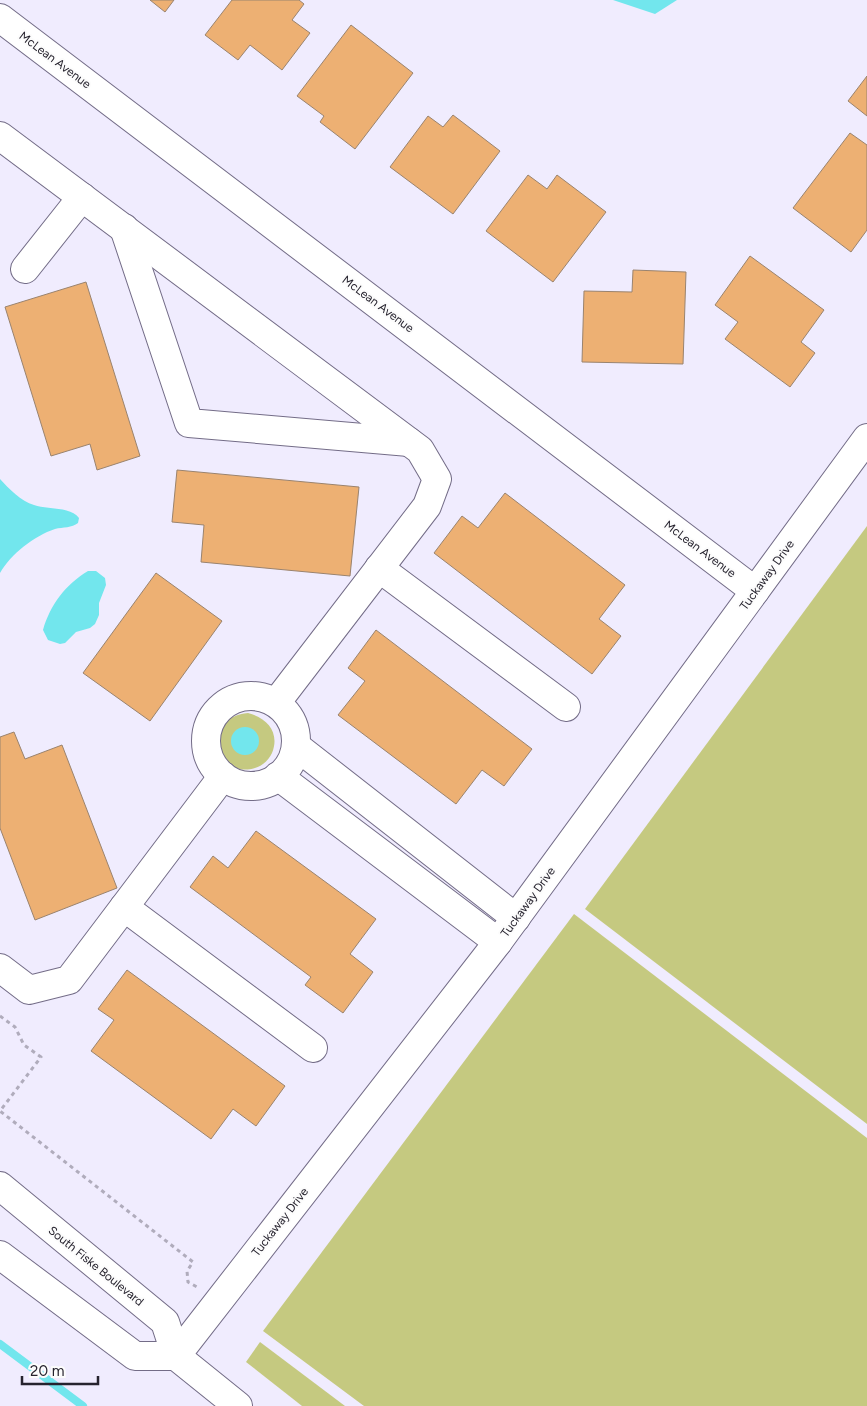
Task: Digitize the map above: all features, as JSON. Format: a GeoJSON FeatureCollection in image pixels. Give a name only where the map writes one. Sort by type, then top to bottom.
{"type":"FeatureCollection","features":[{"type":"Feature","properties":{"kind":"street","name":"McLean Avenue"},"geometry":{"type":"LineString","coordinates":[[0,18],[755,590]]}},
{"type":"Feature","properties":{"kind":"street"},"geometry":{"type":"LineString","coordinates":[[2,140],[124,228],[420,450],[437,479],[426,506],[276,703]]}},
{"type":"Feature","properties":{"kind":"street"},"geometry":{"type":"LineString","coordinates":[[25,269],[82,197]]}},
{"type":"Feature","properties":{"kind":"street"},"geometry":{"type":"LineString","coordinates":[[124,228],[189,423],[409,442]]}},
{"type":"Feature","properties":{"kind":"street","name":"Tuckaway Drive"},"geometry":{"type":"LineString","coordinates":[[176,1356],[498,942],[867,438]]}},
{"type":"Feature","properties":{"kind":"street"},"geometry":{"type":"LineString","coordinates":[[379,568],[566,706]]}},
{"type":"Feature","properties":{"kind":"street"},"geometry":{"type":"LineString","coordinates":[[246,696],[262,697],[276,703],[289,716],[295,730],[296,746],[289,765],[278,776],[267,783],[252,786],[236,784],[223,776],[209,759],[206,744],[211,720],[221,708],[234,699],[246,696]]}},
{"type":"Feature","properties":{"kind":"street"},"geometry":{"type":"LineString","coordinates":[[296,746],[516,918]]}},
{"type":"Feature","properties":{"kind":"street"},"geometry":{"type":"LineString","coordinates":[[0,968],[29,990],[69,980],[223,776]]}},
{"type":"Feature","properties":{"kind":"street"},"geometry":{"type":"LineString","coordinates":[[278,776],[498,942]]}},
{"type":"Feature","properties":{"kind":"street"},"geometry":{"type":"LineString","coordinates":[[124,907],[313,1048]]}},
{"type":"Feature","properties":{"kind":"street","name":"South Fiske Boulevard"},"geometry":{"type":"LineString","coordinates":[[0,1186],[165,1322],[176,1356]]}},
{"type":"Feature","properties":{"kind":"street"},"geometry":{"type":"LineString","coordinates":[[0,1255],[135,1356],[176,1356],[238,1406]]}},
{"type":"Feature","properties":{"kind":"path"},"geometry":{"type":"LineString","coordinates":[[0,1016],[15,1027],[24,1045],[41,1057],[0,1111],[193,1262],[187,1271],[188,1282],[204,1290]]}},
{"type":"Feature","properties":{"kind":"green space"},"geometry":{"type":"Polygon","coordinates":[[[867,526],[867,1124],[585,909],[867,526]]]}},
{"type":"Feature","properties":{"kind":"green space"},"geometry":{"type":"Polygon","coordinates":[[[248,713],[255,715],[270,727],[273,733],[274,746],[271,756],[263,764],[255,768],[241,769],[230,765],[222,757],[218,747],[218,736],[223,725],[232,717],[248,713]]]}},
{"type":"Feature","properties":{"kind":"green space"},"geometry":{"type":"Polygon","coordinates":[[[574,914],[867,1138],[867,1406],[364,1406],[263,1331],[574,914]]]}},
{"type":"Feature","properties":{"kind":"green space"},"geometry":{"type":"Polygon","coordinates":[[[260,1342],[345,1406],[302,1406],[246,1362],[260,1342]]]}},
{"type":"Feature","properties":{"kind":"water"},"geometry":{"type":"Polygon","coordinates":[[[613,0],[677,0],[655,14],[613,0]]]}},
{"type":"Feature","properties":{"kind":"water"},"geometry":{"type":"Polygon","coordinates":[[[0,479],[24,501],[39,507],[70,512],[79,518],[76,525],[55,529],[31,541],[10,559],[0,573],[0,479]]]}},
{"type":"Feature","properties":{"kind":"water"},"geometry":{"type":"Polygon","coordinates":[[[88,571],[96,571],[105,578],[106,585],[99,603],[99,615],[95,624],[90,628],[76,632],[65,643],[60,644],[48,640],[43,630],[50,612],[66,589],[88,571]]]}},
{"type":"Feature","properties":{"kind":"water"},"geometry":{"type":"Polygon","coordinates":[[[245,727],[255,731],[259,741],[255,751],[245,755],[235,751],[231,741],[235,731],[245,727]]]}},
{"type":"Feature","properties":{"kind":"building"},"geometry":{"type":"Polygon","coordinates":[[[150,0],[174,0],[165,12],[150,0]]]}},
{"type":"Feature","properties":{"kind":"building"},"geometry":{"type":"Polygon","coordinates":[[[232,0],[299,0],[304,4],[292,20],[310,33],[282,70],[250,45],[238,60],[205,35],[232,0]]]}},
{"type":"Feature","properties":{"kind":"building"},"geometry":{"type":"Polygon","coordinates":[[[351,25],[413,73],[355,149],[320,122],[324,116],[297,96],[351,25]]]}},
{"type":"Feature","properties":{"kind":"building"},"geometry":{"type":"Polygon","coordinates":[[[867,76],[867,116],[848,101],[867,76]]]}},
{"type":"Feature","properties":{"kind":"building"},"geometry":{"type":"Polygon","coordinates":[[[453,115],[500,151],[453,214],[390,167],[428,116],[443,127],[453,115]]]}},
{"type":"Feature","properties":{"kind":"building"},"geometry":{"type":"Polygon","coordinates":[[[850,133],[867,145],[867,230],[851,252],[793,208],[850,133]]]}},
{"type":"Feature","properties":{"kind":"building"},"geometry":{"type":"Polygon","coordinates":[[[528,175],[547,189],[557,175],[606,212],[553,282],[486,231],[528,175]]]}},
{"type":"Feature","properties":{"kind":"building"},"geometry":{"type":"Polygon","coordinates":[[[750,256],[824,310],[801,342],[815,353],[790,387],[725,339],[738,322],[715,305],[750,256]]]}},
{"type":"Feature","properties":{"kind":"building"},"geometry":{"type":"Polygon","coordinates":[[[633,270],[686,272],[683,364],[582,362],[584,291],[632,292],[633,270]]]}},
{"type":"Feature","properties":{"kind":"building"},"geometry":{"type":"Polygon","coordinates":[[[86,282],[140,456],[97,470],[90,444],[51,456],[5,307],[86,282]]]}},
{"type":"Feature","properties":{"kind":"building"},"geometry":{"type":"Polygon","coordinates":[[[177,470],[359,487],[350,576],[201,562],[204,525],[172,522],[177,470]]]}},
{"type":"Feature","properties":{"kind":"building"},"geometry":{"type":"Polygon","coordinates":[[[505,493],[625,585],[599,619],[621,636],[592,674],[434,553],[462,516],[478,528],[505,493]]]}},
{"type":"Feature","properties":{"kind":"building"},"geometry":{"type":"Polygon","coordinates":[[[156,573],[222,621],[150,721],[83,673],[156,573]]]}},
{"type":"Feature","properties":{"kind":"building"},"geometry":{"type":"Polygon","coordinates":[[[376,630],[532,749],[504,786],[482,770],[456,804],[338,715],[365,681],[348,668],[376,630]]]}},
{"type":"Feature","properties":{"kind":"building"},"geometry":{"type":"Polygon","coordinates":[[[14,732],[25,759],[62,745],[117,888],[35,920],[0,828],[0,737],[14,732]]]}},
{"type":"Feature","properties":{"kind":"building"},"geometry":{"type":"Polygon","coordinates":[[[256,831],[376,919],[350,954],[373,972],[343,1013],[305,985],[311,977],[190,887],[213,856],[228,868],[256,831]]]}},
{"type":"Feature","properties":{"kind":"building"},"geometry":{"type":"Polygon","coordinates":[[[127,970],[285,1086],[256,1126],[233,1109],[211,1139],[91,1051],[114,1020],[98,1009],[127,970]]]}},
{"type":"Feature","properties":{"kind":"waterway"},"geometry":{"type":"LineString","coordinates":[[0,1344],[83,1406]]}}]}
